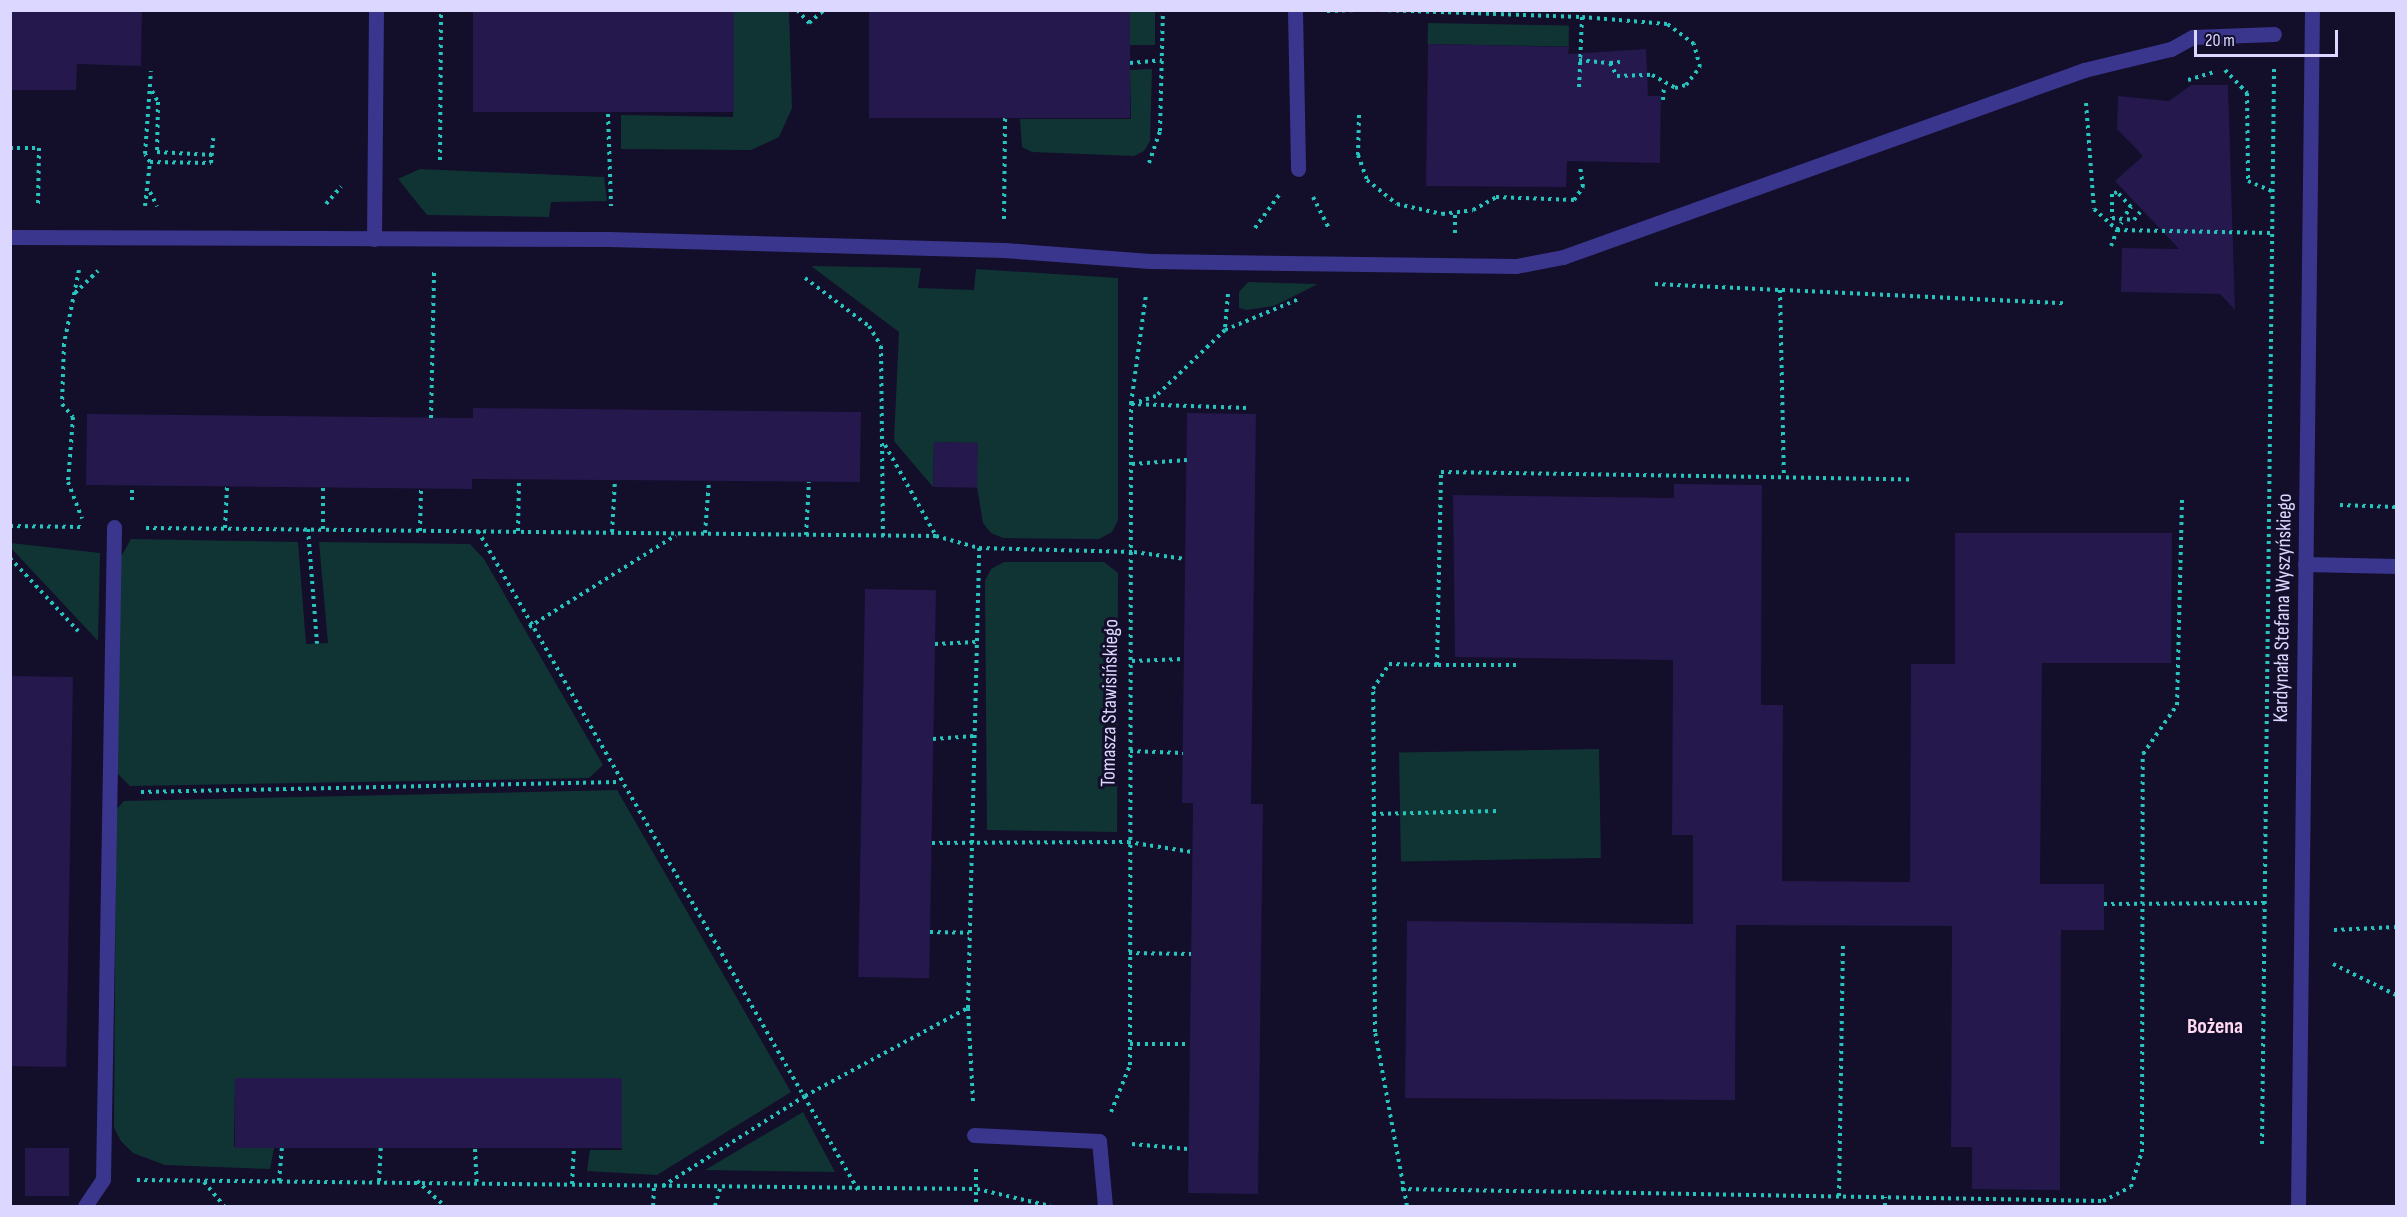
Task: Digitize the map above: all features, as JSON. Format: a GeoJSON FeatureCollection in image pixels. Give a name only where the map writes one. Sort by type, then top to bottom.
{"type":"FeatureCollection","features":[{"type":"Feature","properties":{"kind":"street"},"geometry":{"type":"LineString","coordinates":[[374,239],[376,10]]}},
{"type":"Feature","properties":{"kind":"street"},"geometry":{"type":"LineString","coordinates":[[1295,10],[1298,169]]}},
{"type":"Feature","properties":{"kind":"street","name":"Kardynała Stefana Wyszyńskiego"},"geometry":{"type":"LineString","coordinates":[[2298,1206],[2312,10]]}},
{"type":"Feature","properties":{"kind":"street"},"geometry":{"type":"LineString","coordinates":[[10,237],[435,238],[759,243],[1004,250],[1150,261],[1516,266],[1563,256],[2084,70],[2171,49],[2193,37],[2274,34]]}},
{"type":"Feature","properties":{"kind":"street"},"geometry":{"type":"LineString","coordinates":[[86,1206],[103,1179],[106,793],[114,527]]}},
{"type":"Feature","properties":{"kind":"street"},"geometry":{"type":"LineString","coordinates":[[2305,564],[2397,566]]}},
{"type":"Feature","properties":{"kind":"street"},"geometry":{"type":"LineString","coordinates":[[974,1135],[1099,1141],[1105,1206]]}},
{"type":"Feature","properties":{"kind":"path"},"geometry":{"type":"LineString","coordinates":[[440,160],[441,10]]}},
{"type":"Feature","properties":{"kind":"path"},"geometry":{"type":"LineString","coordinates":[[796,10],[809,23],[824,10]]}},
{"type":"Feature","properties":{"kind":"path"},"geometry":{"type":"LineString","coordinates":[[1149,163],[1160,131],[1163,10]]}},
{"type":"Feature","properties":{"kind":"path"},"geometry":{"type":"LineString","coordinates":[[1322,12],[1363,10]]}},
{"type":"Feature","properties":{"kind":"path"},"geometry":{"type":"LineString","coordinates":[[1381,10],[1656,21],[1694,44],[1700,55],[1695,78],[1675,88],[1664,86],[1652,75],[1617,76],[1611,63]]}},
{"type":"Feature","properties":{"kind":"path"},"geometry":{"type":"LineString","coordinates":[[1579,88],[1582,17]]}},
{"type":"Feature","properties":{"kind":"path"},"geometry":{"type":"LineString","coordinates":[[2262,1148],[2274,34]]}},
{"type":"Feature","properties":{"kind":"path"},"geometry":{"type":"LineString","coordinates":[[2193,37],[2247,93],[2248,182],[2272,191]]}},
{"type":"Feature","properties":{"kind":"path"},"geometry":{"type":"LineString","coordinates":[[1130,63],[1162,60]]}},
{"type":"Feature","properties":{"kind":"path"},"geometry":{"type":"LineString","coordinates":[[1579,60],[1620,62]]}},
{"type":"Feature","properties":{"kind":"path"},"geometry":{"type":"LineString","coordinates":[[2084,70],[2094,209],[2117,230],[2271,233]]}},
{"type":"Feature","properties":{"kind":"path"},"geometry":{"type":"LineString","coordinates":[[145,201],[150,192],[150,162],[145,130],[152,91],[151,71]]}},
{"type":"Feature","properties":{"kind":"path"},"geometry":{"type":"LineString","coordinates":[[1663,100],[1664,86]]}},
{"type":"Feature","properties":{"kind":"path"},"geometry":{"type":"LineString","coordinates":[[152,91],[158,102],[157,152],[213,155]]}},
{"type":"Feature","properties":{"kind":"path"},"geometry":{"type":"LineString","coordinates":[[608,114],[611,188]]}},
{"type":"Feature","properties":{"kind":"path"},"geometry":{"type":"LineString","coordinates":[[1359,116],[1358,155],[1368,180],[1397,204],[1442,214],[1473,210],[1496,197],[1574,200],[1583,187],[1580,165]]}},
{"type":"Feature","properties":{"kind":"path"},"geometry":{"type":"LineString","coordinates":[[1004,250],[1005,118]]}},
{"type":"Feature","properties":{"kind":"path"},"geometry":{"type":"LineString","coordinates":[[150,162],[211,163],[213,138]]}},
{"type":"Feature","properties":{"kind":"path"},"geometry":{"type":"LineString","coordinates":[[299,237],[376,145]]}},
{"type":"Feature","properties":{"kind":"path"},"geometry":{"type":"LineString","coordinates":[[10,148],[39,148],[38,200]]}},
{"type":"Feature","properties":{"kind":"path"},"geometry":{"type":"LineString","coordinates":[[1131,404],[1156,396],[1225,330],[1231,262],[1298,169],[1348,263]]}},
{"type":"Feature","properties":{"kind":"path"},"geometry":{"type":"LineString","coordinates":[[150,192],[157,201]]}},
{"type":"Feature","properties":{"kind":"path"},"geometry":{"type":"LineString","coordinates":[[2126,214],[2131,207],[2116,192],[2112,194],[2112,218],[2134,220],[2140,212]]}},
{"type":"Feature","properties":{"kind":"path"},"geometry":{"type":"LineString","coordinates":[[2111,246],[2122,222]]}},
{"type":"Feature","properties":{"kind":"path"},"geometry":{"type":"LineString","coordinates":[[85,527],[68,482],[73,417],[62,404],[64,344],[86,238]]}},
{"type":"Feature","properties":{"kind":"path"},"geometry":{"type":"LineString","coordinates":[[431,418],[435,238]]}},
{"type":"Feature","properties":{"kind":"path"},"geometry":{"type":"LineString","coordinates":[[759,243],[876,335],[884,357],[883,536]]}},
{"type":"Feature","properties":{"kind":"path","name":"Tomasza Stawisińskiego"},"geometry":{"type":"LineString","coordinates":[[1099,1141],[1130,1065],[1128,842],[1134,552],[1131,404],[1150,261]]}},
{"type":"Feature","properties":{"kind":"path"},"geometry":{"type":"LineString","coordinates":[[1655,284],[2064,303]]}},
{"type":"Feature","properties":{"kind":"path"},"geometry":{"type":"LineString","coordinates":[[1780,290],[1784,477]]}},
{"type":"Feature","properties":{"kind":"path"},"geometry":{"type":"LineString","coordinates":[[1131,404],[1248,408]]}},
{"type":"Feature","properties":{"kind":"path"},"geometry":{"type":"LineString","coordinates":[[885,445],[936,536]]}},
{"type":"Feature","properties":{"kind":"path"},"geometry":{"type":"LineString","coordinates":[[1132,464],[1187,460]]}},
{"type":"Feature","properties":{"kind":"path"},"geometry":{"type":"LineString","coordinates":[[1437,665],[1441,472],[1912,479]]}},
{"type":"Feature","properties":{"kind":"path"},"geometry":{"type":"LineString","coordinates":[[518,531],[519,479]]}},
{"type":"Feature","properties":{"kind":"path"},"geometry":{"type":"LineString","coordinates":[[612,532],[615,480]]}},
{"type":"Feature","properties":{"kind":"path"},"geometry":{"type":"LineString","coordinates":[[705,533],[709,481]]}},
{"type":"Feature","properties":{"kind":"path"},"geometry":{"type":"LineString","coordinates":[[806,535],[809,482]]}},
{"type":"Feature","properties":{"kind":"path"},"geometry":{"type":"LineString","coordinates":[[225,528],[227,487]]}},
{"type":"Feature","properties":{"kind":"path"},"geometry":{"type":"LineString","coordinates":[[323,488],[323,529]]}},
{"type":"Feature","properties":{"kind":"path"},"geometry":{"type":"LineString","coordinates":[[420,531],[421,489]]}},
{"type":"Feature","properties":{"kind":"path"},"geometry":{"type":"LineString","coordinates":[[1401,1189],[2103,1201],[2131,1187],[2142,1152],[2143,754],[2177,705],[2182,498]]}},
{"type":"Feature","properties":{"kind":"path"},"geometry":{"type":"LineString","coordinates":[[2333,505],[2397,507]]}},
{"type":"Feature","properties":{"kind":"path"},"geometry":{"type":"LineString","coordinates":[[10,526],[936,536],[979,548],[1134,552],[1186,559]]}},
{"type":"Feature","properties":{"kind":"path"},"geometry":{"type":"LineString","coordinates":[[308,529],[317,644]]}},
{"type":"Feature","properties":{"kind":"path"},"geometry":{"type":"LineString","coordinates":[[478,531],[529,627],[858,1190]]}},
{"type":"Feature","properties":{"kind":"path"},"geometry":{"type":"LineString","coordinates":[[529,627],[678,533]]}},
{"type":"Feature","properties":{"kind":"path"},"geometry":{"type":"LineString","coordinates":[[976,1206],[968,1008],[979,548]]}},
{"type":"Feature","properties":{"kind":"path"},"geometry":{"type":"LineString","coordinates":[[10,558],[110,664]]}},
{"type":"Feature","properties":{"kind":"path"},"geometry":{"type":"LineString","coordinates":[[935,644],[976,642]]}},
{"type":"Feature","properties":{"kind":"path"},"geometry":{"type":"LineString","coordinates":[[1132,660],[1184,659]]}},
{"type":"Feature","properties":{"kind":"path"},"geometry":{"type":"LineString","coordinates":[[1407,1206],[1401,1189],[1375,1032],[1373,814],[1376,681],[1389,664],[1516,665]]}},
{"type":"Feature","properties":{"kind":"path"},"geometry":{"type":"LineString","coordinates":[[933,740],[974,736]]}},
{"type":"Feature","properties":{"kind":"path"},"geometry":{"type":"LineString","coordinates":[[1130,751],[1183,753]]}},
{"type":"Feature","properties":{"kind":"path"},"geometry":{"type":"LineString","coordinates":[[106,793],[620,782]]}},
{"type":"Feature","properties":{"kind":"path"},"geometry":{"type":"LineString","coordinates":[[1373,814],[1497,811]]}},
{"type":"Feature","properties":{"kind":"path"},"geometry":{"type":"LineString","coordinates":[[932,843],[1128,842],[1192,852]]}},
{"type":"Feature","properties":{"kind":"path"},"geometry":{"type":"LineString","coordinates":[[2104,904],[2144,901],[2265,903]]}},
{"type":"Feature","properties":{"kind":"path"},"geometry":{"type":"LineString","coordinates":[[2301,931],[2397,927]]}},
{"type":"Feature","properties":{"kind":"path"},"geometry":{"type":"LineString","coordinates":[[930,932],[969,933]]}},
{"type":"Feature","properties":{"kind":"path"},"geometry":{"type":"LineString","coordinates":[[1839,1196],[1843,946]]}},
{"type":"Feature","properties":{"kind":"path"},"geometry":{"type":"LineString","coordinates":[[2300,948],[2397,995]]}},
{"type":"Feature","properties":{"kind":"path"},"geometry":{"type":"LineString","coordinates":[[1129,953],[1191,954]]}},
{"type":"Feature","properties":{"kind":"path"},"geometry":{"type":"LineString","coordinates":[[663,1186],[805,1096],[968,1008]]}},
{"type":"Feature","properties":{"kind":"path"},"geometry":{"type":"LineString","coordinates":[[1130,1044],[1190,1044]]}},
{"type":"Feature","properties":{"kind":"path"},"geometry":{"type":"LineString","coordinates":[[1099,1141],[1188,1149]]}},
{"type":"Feature","properties":{"kind":"path"},"geometry":{"type":"LineString","coordinates":[[279,1181],[282,1148]]}},
{"type":"Feature","properties":{"kind":"path"},"geometry":{"type":"LineString","coordinates":[[379,1181],[381,1148]]}},
{"type":"Feature","properties":{"kind":"path"},"geometry":{"type":"LineString","coordinates":[[475,1149],[477,1182]]}},
{"type":"Feature","properties":{"kind":"path"},"geometry":{"type":"LineString","coordinates":[[573,1184],[574,1150]]}},
{"type":"Feature","properties":{"kind":"path"},"geometry":{"type":"LineString","coordinates":[[103,1179],[204,1182],[417,1181],[858,1190],[977,1189],[1050,1206]]}},
{"type":"Feature","properties":{"kind":"path"},"geometry":{"type":"LineString","coordinates":[[417,1181],[445,1206]]}},
{"type":"Feature","properties":{"kind":"path"},"geometry":{"type":"LineString","coordinates":[[204,1182],[224,1206]]}},
{"type":"Feature","properties":{"kind":"path"},"geometry":{"type":"LineString","coordinates":[[652,1206],[654,1186]]}},
{"type":"Feature","properties":{"kind":"path"},"geometry":{"type":"LineString","coordinates":[[715,1206],[720,1188]]}},
{"type":"Feature","properties":{"kind":"path"},"geometry":{"type":"LineString","coordinates":[[1885,1197],[1885,1206]]}},
{"type":"Feature","properties":{"kind":"green space"},"geometry":{"type":"Polygon","coordinates":[[[734,11],[789,11],[792,108],[779,137],[751,150],[621,149],[621,115],[733,117],[734,11]]]}},
{"type":"Feature","properties":{"kind":"green space"},"geometry":{"type":"Polygon","coordinates":[[[1130,11],[1155,11],[1155,45],[1130,45],[1130,11]]]}},
{"type":"Feature","properties":{"kind":"green space"},"geometry":{"type":"Polygon","coordinates":[[[1428,23],[1569,25],[1569,46],[1428,44],[1428,23]]]}},
{"type":"Feature","properties":{"kind":"green space"},"geometry":{"type":"Polygon","coordinates":[[[1152,69],[1150,141],[1144,151],[1134,156],[1032,152],[1022,147],[1020,119],[1131,119],[1130,70],[1152,69]]]}},
{"type":"Feature","properties":{"kind":"green space"},"geometry":{"type":"Polygon","coordinates":[[[420,169],[604,177],[607,201],[551,202],[549,217],[427,215],[398,179],[420,169]]]}},
{"type":"Feature","properties":{"kind":"green space"},"geometry":{"type":"Polygon","coordinates":[[[811,266],[921,268],[918,288],[974,290],[976,269],[1118,278],[1118,520],[1112,532],[1099,539],[1003,538],[991,533],[983,523],[977,487],[977,443],[934,442],[933,487],[894,441],[899,332],[811,266]]]}},
{"type":"Feature","properties":{"kind":"green space"},"geometry":{"type":"Polygon","coordinates":[[[1248,282],[1318,284],[1274,306],[1247,310],[1239,308],[1239,292],[1248,282]]]}},
{"type":"Feature","properties":{"kind":"green space"},"geometry":{"type":"Polygon","coordinates":[[[131,539],[298,542],[306,644],[328,643],[319,542],[470,544],[484,559],[603,765],[589,778],[130,786],[117,773],[119,560],[131,539]]]}},
{"type":"Feature","properties":{"kind":"green space"},"geometry":{"type":"Polygon","coordinates":[[[11,543],[100,553],[98,641],[11,548],[11,543]]]}},
{"type":"Feature","properties":{"kind":"green space"},"geometry":{"type":"Polygon","coordinates":[[[1004,562],[1104,562],[1118,573],[1117,832],[987,830],[985,581],[991,569],[1004,562]]]}},
{"type":"Feature","properties":{"kind":"green space"},"geometry":{"type":"Polygon","coordinates":[[[1599,749],[1601,858],[1401,861],[1399,752],[1599,749]]]}},
{"type":"Feature","properties":{"kind":"green space"},"geometry":{"type":"Polygon","coordinates":[[[617,790],[791,1092],[657,1175],[587,1171],[590,1150],[622,1150],[622,1080],[235,1078],[234,1147],[274,1148],[270,1169],[165,1165],[133,1153],[121,1141],[114,1128],[116,810],[124,801],[617,790]]]}},
{"type":"Feature","properties":{"kind":"green space"},"geometry":{"type":"Polygon","coordinates":[[[803,1112],[835,1172],[705,1170],[803,1112]]]}},
{"type":"Feature","properties":{"kind":"building"},"geometry":{"type":"Polygon","coordinates":[[[10,10],[142,10],[141,66],[77,64],[76,90],[10,90],[10,10]]]}},
{"type":"Feature","properties":{"kind":"building"},"geometry":{"type":"Polygon","coordinates":[[[473,10],[734,10],[734,112],[473,112],[473,10]]]}},
{"type":"Feature","properties":{"kind":"building"},"geometry":{"type":"Polygon","coordinates":[[[869,10],[1130,10],[1130,118],[869,118],[869,10]]]}},
{"type":"Feature","properties":{"kind":"building"},"geometry":{"type":"Polygon","coordinates":[[[1428,44],[1569,47],[1568,54],[1646,49],[1648,96],[1661,96],[1660,163],[1567,161],[1566,187],[1426,186],[1428,44]]]}},
{"type":"Feature","properties":{"kind":"building"},"geometry":{"type":"Polygon","coordinates":[[[2191,85],[2228,85],[2235,310],[2220,294],[2121,292],[2122,248],[2179,249],[2115,181],[2143,156],[2117,129],[2118,96],[2169,101],[2191,85]]]}},
{"type":"Feature","properties":{"kind":"building"},"geometry":{"type":"Polygon","coordinates":[[[473,408],[861,412],[860,482],[472,479],[472,489],[86,485],[87,414],[473,418],[473,408]]]}},
{"type":"Feature","properties":{"kind":"building"},"geometry":{"type":"Polygon","coordinates":[[[1187,413],[1256,414],[1251,804],[1263,804],[1258,1194],[1188,1193],[1193,803],[1182,803],[1187,413]]]}},
{"type":"Feature","properties":{"kind":"building"},"geometry":{"type":"Polygon","coordinates":[[[934,442],[978,443],[977,488],[933,487],[934,442]]]}},
{"type":"Feature","properties":{"kind":"building"},"geometry":{"type":"Polygon","coordinates":[[[1674,484],[1762,485],[1761,705],[1783,705],[1782,881],[1910,882],[1911,664],[1955,664],[1955,533],[2172,533],[2171,663],[2042,663],[2040,884],[2104,884],[2104,930],[2061,930],[2060,1190],[1972,1189],[1972,1147],[1951,1147],[1952,926],[1736,925],[1735,1100],[1405,1098],[1407,921],[1693,924],[1693,835],[1672,835],[1673,660],[1455,657],[1453,495],[1674,498],[1674,484]]]}},
{"type":"Feature","properties":{"kind":"building"},"geometry":{"type":"Polygon","coordinates":[[[865,589],[936,590],[929,978],[858,977],[865,589]]]}},
{"type":"Feature","properties":{"kind":"building"},"geometry":{"type":"Polygon","coordinates":[[[10,676],[73,677],[66,1067],[10,1066],[10,676]]]}},
{"type":"Feature","properties":{"kind":"building"},"geometry":{"type":"Polygon","coordinates":[[[235,1078],[622,1078],[622,1148],[235,1148],[235,1078]]]}},
{"type":"Feature","properties":{"kind":"building"},"geometry":{"type":"Polygon","coordinates":[[[25,1148],[69,1148],[69,1196],[25,1196],[25,1148]]]}},
{"type":"Feature","properties":{"kind":"district","name":"Bożena"},"geometry":{"type":"Point","coordinates":[2215,1027]}}]}
